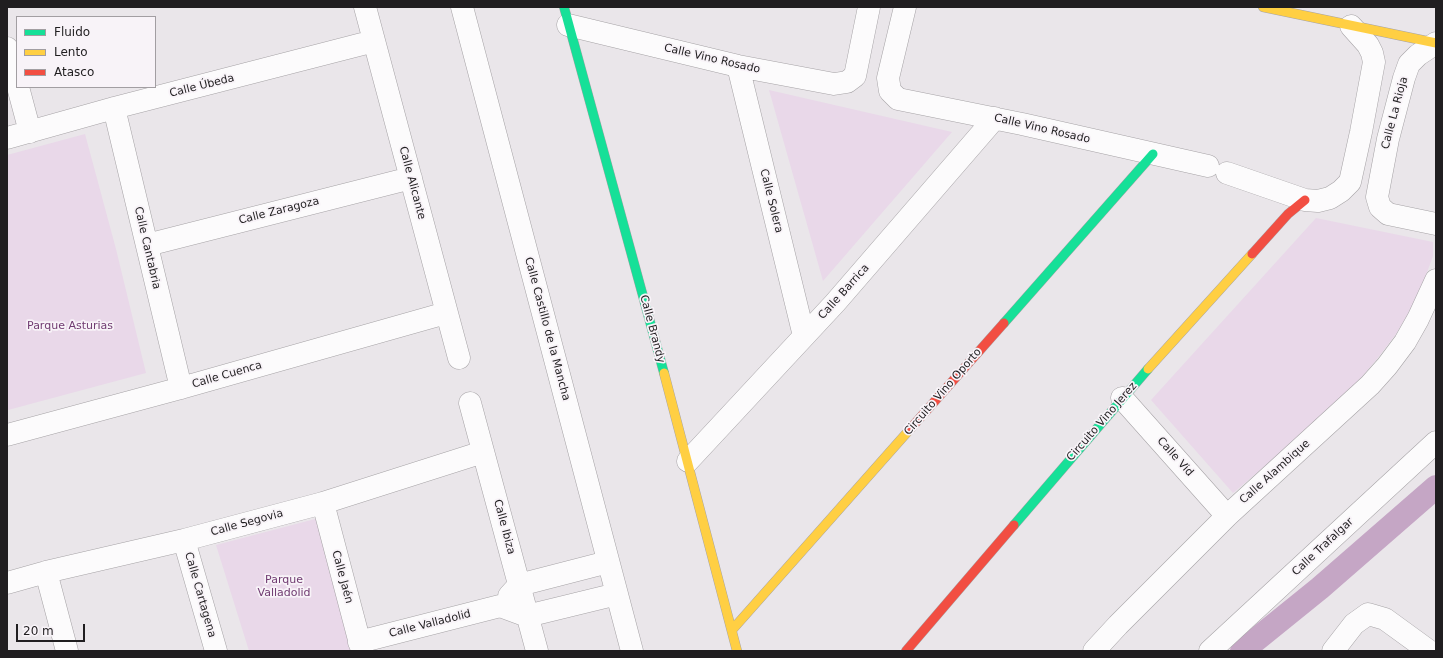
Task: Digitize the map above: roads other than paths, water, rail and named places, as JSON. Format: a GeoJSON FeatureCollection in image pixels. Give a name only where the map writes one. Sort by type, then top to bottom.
{"type":"FeatureCollection","features":[{"type":"Feature","properties":{"kind":"street","name":"Calle Alicante"},"geometry":{"type":"LineString","coordinates":[[365,7],[459,358]]}},
{"type":"Feature","properties":{"kind":"street","name":"Calle Castillo de la Mancha"},"geometry":{"type":"LineString","coordinates":[[462,7],[632,651]]}},
{"type":"Feature","properties":{"kind":"street","name":"Calle Vino Rosado"},"geometry":{"type":"LineString","coordinates":[[566,16],[738,66],[834,84],[847,82],[855,76],[869,7]]}},
{"type":"Feature","properties":{"kind":"street","name":"Calle Vino Rosado"},"geometry":{"type":"LineString","coordinates":[[905,7],[888,78],[890,91],[898,99],[995,118],[1218,170],[1305,200],[1318,201],[1330,198],[1341,192],[1350,182],[1367,102]]}},
{"type":"Feature","properties":{"kind":"street"},"geometry":{"type":"LineString","coordinates":[[1263,7],[1436,43]]}},
{"type":"Feature","properties":{"kind":"street","name":"Calle Brandy"},"geometry":{"type":"LineString","coordinates":[[566,16],[688,461],[737,651]]}},
{"type":"Feature","properties":{"kind":"street"},"geometry":{"type":"LineString","coordinates":[[1351,26],[1368,45],[1374,62],[1367,102],[1395,108]]}},
{"type":"Feature","properties":{"kind":"street","name":"Calle Úbeda"},"geometry":{"type":"LineString","coordinates":[[7,138],[114,108],[374,41]]}},
{"type":"Feature","properties":{"kind":"street","name":"Calle La Rioja"},"geometry":{"type":"LineString","coordinates":[[1436,43],[1418,55],[1409,64],[1395,108],[1377,197],[1380,207],[1388,214],[1436,224]]}},
{"type":"Feature","properties":{"kind":"street"},"geometry":{"type":"LineString","coordinates":[[7,48],[16,82]]}},
{"type":"Feature","properties":{"kind":"street","name":"Calle Solera"},"geometry":{"type":"LineString","coordinates":[[738,66],[804,336]]}},
{"type":"Feature","properties":{"kind":"street"},"geometry":{"type":"LineString","coordinates":[[18,88],[30,132]]}},
{"type":"Feature","properties":{"kind":"street","name":"Calle Cantabria"},"geometry":{"type":"LineString","coordinates":[[114,108],[181,388]]}},
{"type":"Feature","properties":{"kind":"street","name":"Calle Barrica"},"geometry":{"type":"LineString","coordinates":[[688,461],[835,303],[995,118]]}},
{"type":"Feature","properties":{"kind":"street","name":"Circuito Vino Oporto"},"geometry":{"type":"LineString","coordinates":[[732,630],[1153,154]]}},
{"type":"Feature","properties":{"kind":"street","name":"Calle Zaragoza"},"geometry":{"type":"LineString","coordinates":[[146,245],[411,178]]}},
{"type":"Feature","properties":{"kind":"street","name":"Circuito Vino Jerez"},"geometry":{"type":"LineString","coordinates":[[906,651],[1122,398],[1288,214],[1305,200]]}},
{"type":"Feature","properties":{"kind":"street","name":"Calle Alambique"},"geometry":{"type":"LineString","coordinates":[[1094,651],[1227,516],[1370,385],[1405,342],[1418,319],[1436,280]]}},
{"type":"Feature","properties":{"kind":"street","name":"Calle Cuenca"},"geometry":{"type":"LineString","coordinates":[[7,435],[181,388],[446,313]]}},
{"type":"Feature","properties":{"kind":"street","name":"Calle Vid"},"geometry":{"type":"LineString","coordinates":[[1122,398],[1227,516]]}},
{"type":"Feature","properties":{"kind":"street","name":"Calle Ibiza"},"geometry":{"type":"LineString","coordinates":[[470,403],[536,651]]}},
{"type":"Feature","properties":{"kind":"street","name":"Calle Trafalgar"},"geometry":{"type":"LineString","coordinates":[[1210,651],[1436,442]]}},
{"type":"Feature","properties":{"kind":"street","name":"Calle Segovia"},"geometry":{"type":"LineString","coordinates":[[7,583],[46,572],[184,540],[323,503],[484,452]]}},
{"type":"Feature","properties":{"kind":"street","name":"Calle Jaén"},"geometry":{"type":"LineString","coordinates":[[323,503],[361,646]]}},
{"type":"Feature","properties":{"kind":"street","name":"Calle Cartagena"},"geometry":{"type":"LineString","coordinates":[[184,540],[216,651]]}},
{"type":"Feature","properties":{"kind":"street"},"geometry":{"type":"LineString","coordinates":[[608,562],[519,585],[500,606],[527,616],[617,594]]}},
{"type":"Feature","properties":{"kind":"street"},"geometry":{"type":"LineString","coordinates":[[46,572],[67,651]]}},
{"type":"Feature","properties":{"kind":"street","name":"Calle Valladolid"},"geometry":{"type":"LineString","coordinates":[[361,646],[500,606]]}},
{"type":"Feature","properties":{"kind":"street"},"geometry":{"type":"LineString","coordinates":[[1333,651],[1354,624],[1368,614],[1385,619],[1429,651]]}},
{"type":"Feature","properties":{"kind":"waterway"},"geometry":{"type":"LineString","coordinates":[[1242,651],[1320,588],[1436,487]]}},
{"type":"Feature","properties":{"kind":"park label","name":"Parque Asturias"},"geometry":{"type":"Point","coordinates":[70,326]}},
{"type":"Feature","properties":{"kind":"park label","name":"Parque Valladolid"},"geometry":{"type":"Point","coordinates":[284,586]}}]}
